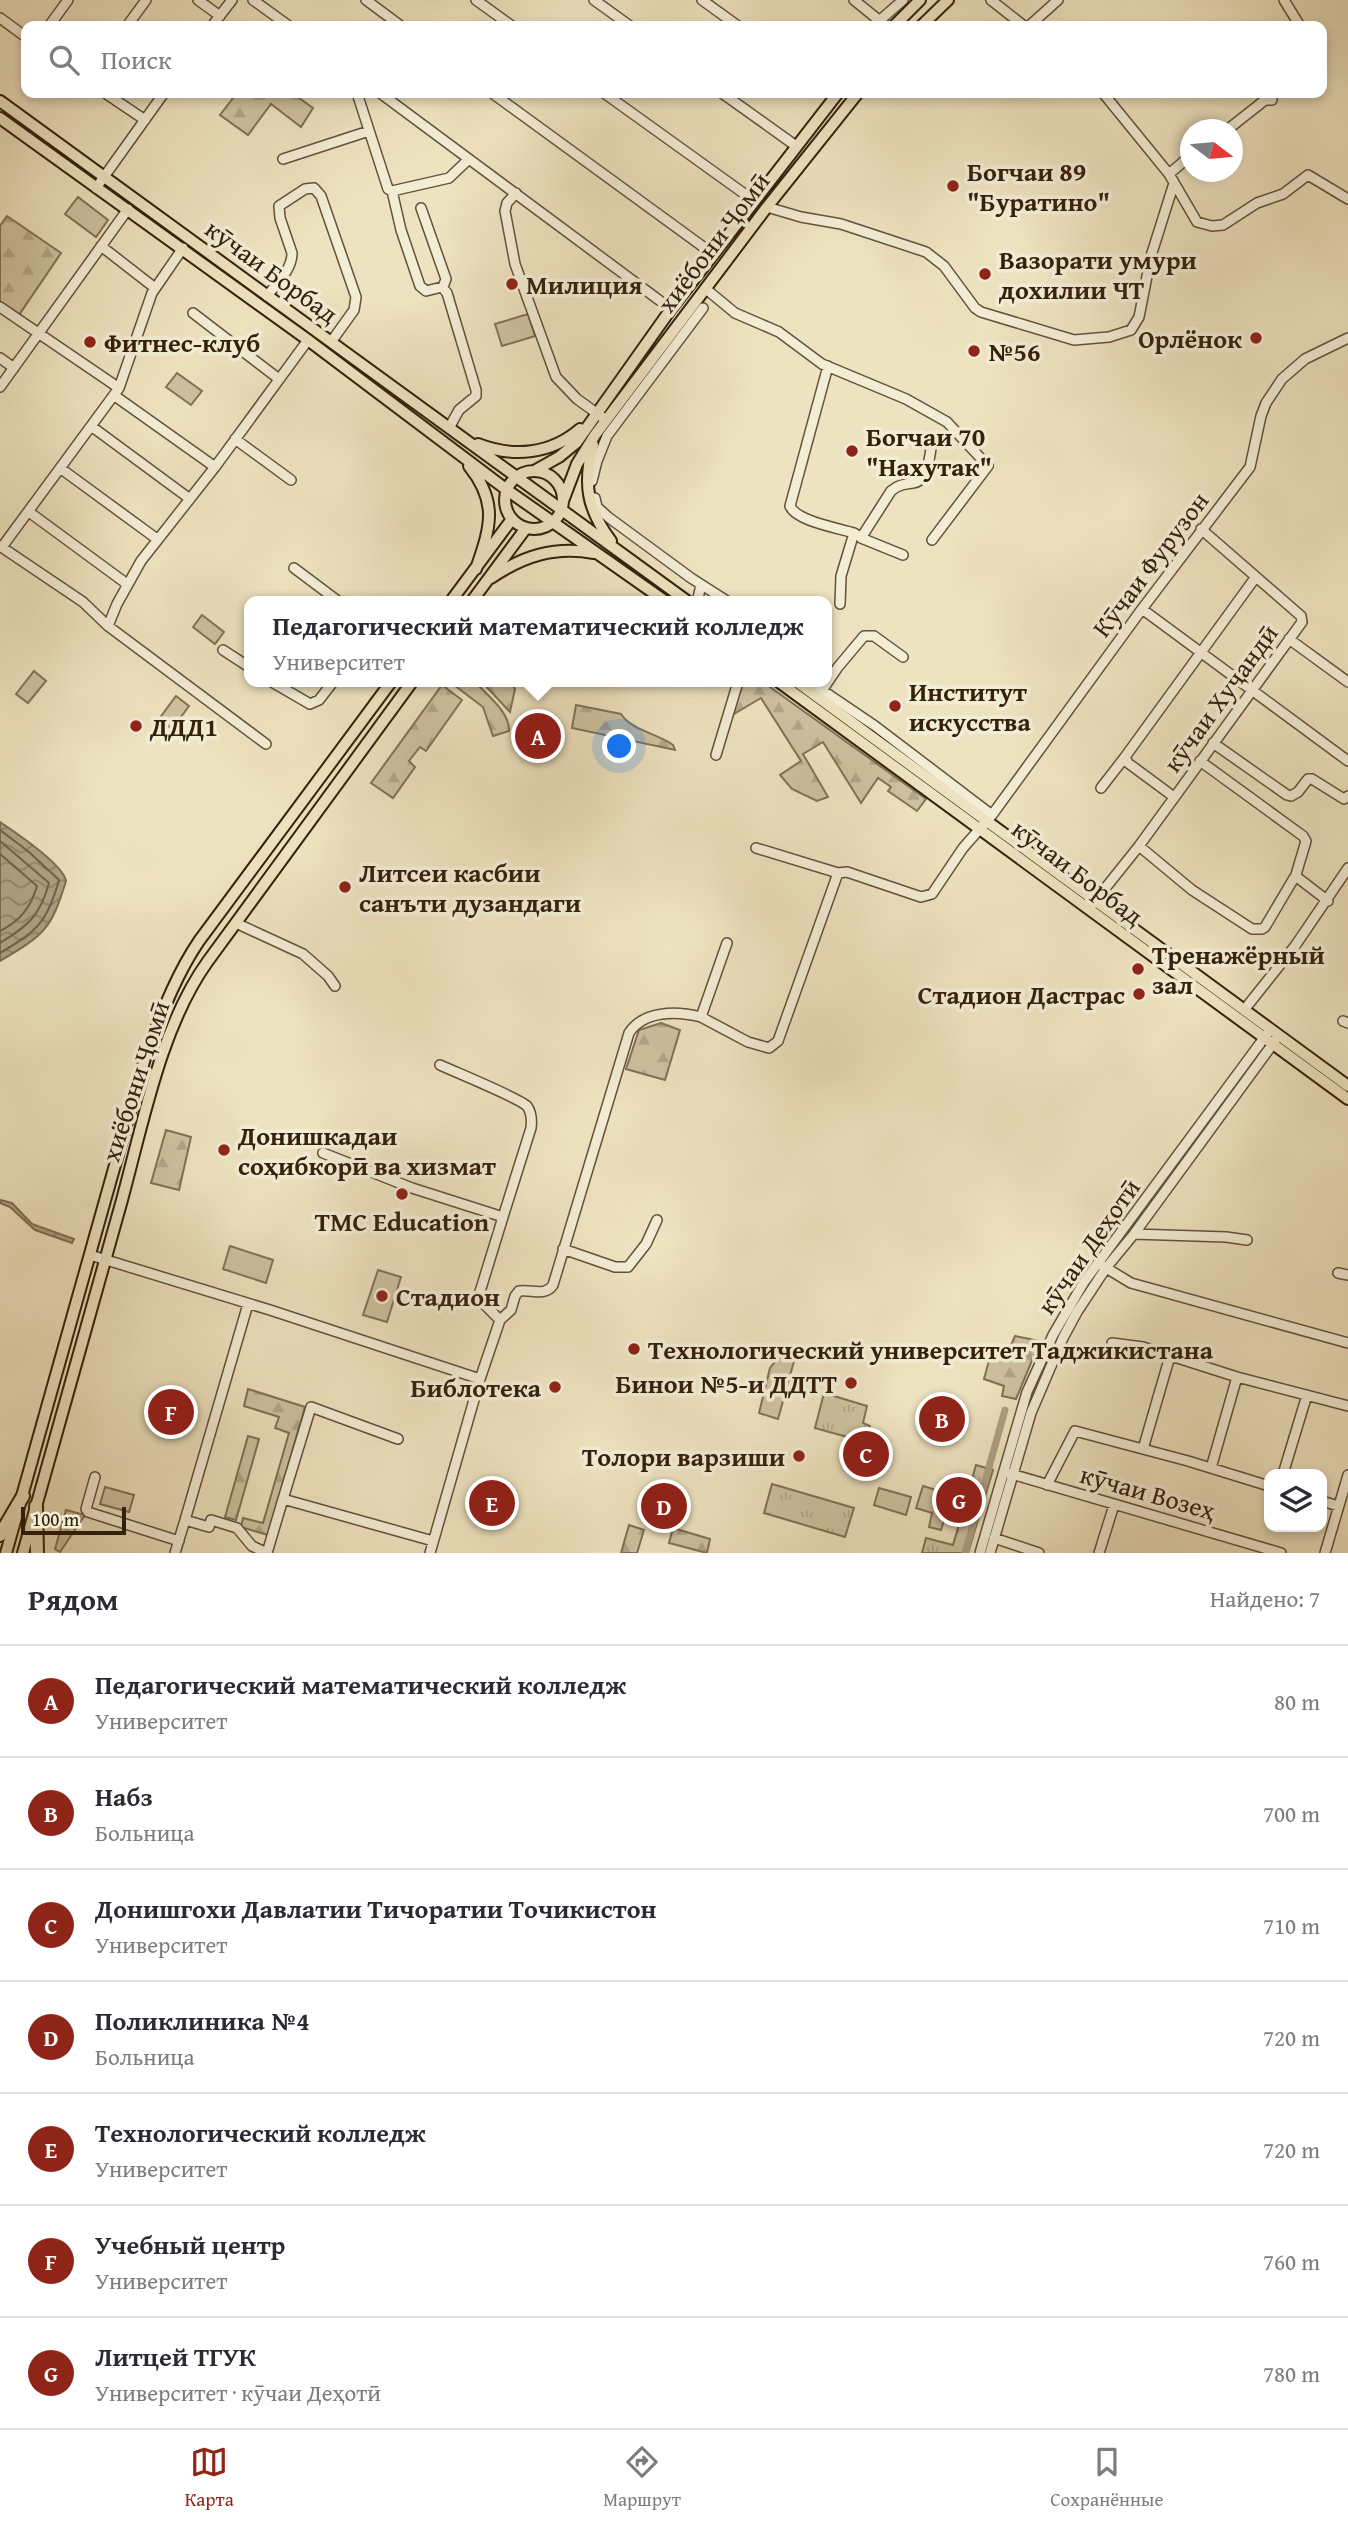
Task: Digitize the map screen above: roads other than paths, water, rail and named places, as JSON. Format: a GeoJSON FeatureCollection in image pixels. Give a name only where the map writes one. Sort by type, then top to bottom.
{"type":"FeatureCollection","features":[{"type":"Feature","properties":{"kind":"highway"},"geometry":{"type":"LineString","coordinates":[[0,1535],[23,1496]]}},
{"type":"Feature","properties":{"kind":"highway"},"geometry":{"type":"LineString","coordinates":[[36,1506],[37,1553]]}},
{"type":"Feature","properties":{"kind":"main road"},"geometry":{"type":"LineString","coordinates":[[899,21],[920,0]]}},
{"type":"Feature","properties":{"kind":"main road"},"geometry":{"type":"LineString","coordinates":[[925,21],[948,0]]}},
{"type":"Feature","properties":{"kind":"main road","name":"хиёбони Ҷомӣ"},"geometry":{"type":"LineString","coordinates":[[534,471],[559,457],[576,443],[671,309],[832,98]]}},
{"type":"Feature","properties":{"kind":"main road","name":"хиёбони Ҷомӣ"},"geometry":{"type":"LineString","coordinates":[[562,505],[577,464],[595,435],[639,386],[767,207],[854,98]]}},
{"type":"Feature","properties":{"kind":"main road","name":"кӯчаи Борбад"},"geometry":{"type":"LineString","coordinates":[[0,101],[464,439],[562,505],[619,552],[680,596]]}},
{"type":"Feature","properties":{"kind":"main road","name":"кӯчаи Борбад"},"geometry":{"type":"LineString","coordinates":[[0,118],[183,248],[507,490],[658,596]]}},
{"type":"Feature","properties":{"kind":"main road"},"geometry":{"type":"LineString","coordinates":[[806,133],[818,144]]}},
{"type":"Feature","properties":{"kind":"main road"},"geometry":{"type":"LineString","coordinates":[[464,439],[504,452],[527,453],[572,436],[594,416]]}},
{"type":"Feature","properties":{"kind":"main road"},"geometry":{"type":"LineString","coordinates":[[595,435],[590,476],[596,512],[619,552]]}},
{"type":"Feature","properties":{"kind":"main road"},"geometry":{"type":"LineString","coordinates":[[459,453],[477,476],[490,511],[488,533],[476,569]]}},
{"type":"Feature","properties":{"kind":"main road"},"geometry":{"type":"LineString","coordinates":[[534,471],[517,477],[507,490],[506,504],[512,519],[526,528],[536,529],[553,522],[562,505]]}},
{"type":"Feature","properties":{"kind":"main road","name":"кӯчаи Борбад"},"geometry":{"type":"LineString","coordinates":[[534,471],[543,472],[558,483],[562,505]]}},
{"type":"Feature","properties":{"kind":"main road"},"geometry":{"type":"LineString","coordinates":[[455,596],[512,519]]}},
{"type":"Feature","properties":{"kind":"main road"},"geometry":{"type":"LineString","coordinates":[[476,596],[526,528]]}},
{"type":"Feature","properties":{"kind":"main road"},"geometry":{"type":"LineString","coordinates":[[491,578],[519,560],[545,552],[573,550],[594,553]]}},
{"type":"Feature","properties":{"kind":"main road","name":"хиёбони Ҷомӣ"},"geometry":{"type":"LineString","coordinates":[[6,1553],[147,1051],[168,997],[193,950],[387,687]]}},
{"type":"Feature","properties":{"kind":"main road","name":"хиёбони Ҷомӣ"},"geometry":{"type":"LineString","coordinates":[[23,1553],[150,1097],[182,1005],[193,981],[408,687]]}},
{"type":"Feature","properties":{"kind":"main road","name":"кӯчаи Борбад"},"geometry":{"type":"LineString","coordinates":[[786,687],[986,821]]}},
{"type":"Feature","properties":{"kind":"main road","name":"кӯчаи Борбад"},"geometry":{"type":"LineString","coordinates":[[807,687],[820,694],[1092,905],[1271,1037],[1348,1099]]}},
{"type":"Feature","properties":{"kind":"main road"},"geometry":{"type":"LineString","coordinates":[[273,842],[286,853]]}},
{"type":"Feature","properties":{"kind":"main road","name":"кӯчаи Борбад"},"geometry":{"type":"LineString","coordinates":[[1092,905],[1244,1010],[1271,1037],[1348,1086]]}},
{"type":"Feature","properties":{"kind":"street"},"geometry":{"type":"LineString","coordinates":[[52,21],[68,0]]}},
{"type":"Feature","properties":{"kind":"street"},"geometry":{"type":"LineString","coordinates":[[131,21],[146,0]]}},
{"type":"Feature","properties":{"kind":"street"},"geometry":{"type":"LineString","coordinates":[[198,0],[220,16]]}},
{"type":"Feature","properties":{"kind":"street"},"geometry":{"type":"LineString","coordinates":[[216,21],[232,0]]}},
{"type":"Feature","properties":{"kind":"street"},"geometry":{"type":"LineString","coordinates":[[253,0],[282,21]]}},
{"type":"Feature","properties":{"kind":"street"},"geometry":{"type":"LineString","coordinates":[[366,0],[394,21]]}},
{"type":"Feature","properties":{"kind":"street"},"geometry":{"type":"LineString","coordinates":[[477,0],[505,21]]}},
{"type":"Feature","properties":{"kind":"street"},"geometry":{"type":"LineString","coordinates":[[594,0],[623,21]]}},
{"type":"Feature","properties":{"kind":"street"},"geometry":{"type":"LineString","coordinates":[[702,0],[731,21]]}},
{"type":"Feature","properties":{"kind":"street"},"geometry":{"type":"LineString","coordinates":[[854,0],[878,21]]}},
{"type":"Feature","properties":{"kind":"street"},"geometry":{"type":"LineString","coordinates":[[885,21],[903,0]]}},
{"type":"Feature","properties":{"kind":"street"},"geometry":{"type":"LineString","coordinates":[[991,0],[1019,21]]}},
{"type":"Feature","properties":{"kind":"street"},"geometry":{"type":"LineString","coordinates":[[1032,21],[1058,0]]}},
{"type":"Feature","properties":{"kind":"street"},"geometry":{"type":"LineString","coordinates":[[1284,0],[1297,21]]}},
{"type":"Feature","properties":{"kind":"street"},"geometry":{"type":"LineString","coordinates":[[0,18],[21,33]]}},
{"type":"Feature","properties":{"kind":"street"},"geometry":{"type":"LineString","coordinates":[[112,98],[145,120]]}},
{"type":"Feature","properties":{"kind":"street"},"geometry":{"type":"LineString","coordinates":[[96,188],[160,98]]}},
{"type":"Feature","properties":{"kind":"street"},"geometry":{"type":"LineString","coordinates":[[359,98],[388,189],[392,191],[401,230],[420,286],[426,291],[436,286],[443,287]]}},
{"type":"Feature","properties":{"kind":"street"},"geometry":{"type":"LineString","coordinates":[[387,98],[671,309]]}},
{"type":"Feature","properties":{"kind":"street"},"geometry":{"type":"LineString","coordinates":[[499,98],[713,254]]}},
{"type":"Feature","properties":{"kind":"street"},"geometry":{"type":"LineString","coordinates":[[611,98],[753,200]]}},
{"type":"Feature","properties":{"kind":"street"},"geometry":{"type":"LineString","coordinates":[[729,98],[796,146]]}},
{"type":"Feature","properties":{"kind":"street"},"geometry":{"type":"LineString","coordinates":[[1107,98],[1172,179],[1197,222],[1212,226],[1223,225],[1257,202],[1281,196],[1308,175],[1348,200]]}},
{"type":"Feature","properties":{"kind":"street"},"geometry":{"type":"LineString","coordinates":[[1241,119],[1265,100],[1272,100]]}},
{"type":"Feature","properties":{"kind":"street"},"geometry":{"type":"LineString","coordinates":[[283,159],[369,131]]}},
{"type":"Feature","properties":{"kind":"street"},"geometry":{"type":"LineString","coordinates":[[392,191],[449,178],[469,159]]}},
{"type":"Feature","properties":{"kind":"street"},"geometry":{"type":"LineString","coordinates":[[767,207],[801,217],[841,224],[926,251],[944,266],[975,308],[981,312],[1063,339],[1109,337],[1131,330],[1139,317],[1151,256],[1172,179],[1180,169]]}},
{"type":"Feature","properties":{"kind":"street"},"geometry":{"type":"LineString","coordinates":[[267,296],[288,270],[292,259],[279,206],[305,189],[314,188],[321,196],[356,297],[354,310],[331,342]]}},
{"type":"Feature","properties":{"kind":"street"},"geometry":{"type":"LineString","coordinates":[[516,193],[507,203],[505,211],[515,264],[556,377],[594,416],[606,420]]}},
{"type":"Feature","properties":{"kind":"street"},"geometry":{"type":"LineString","coordinates":[[421,208],[446,279],[443,287],[449,298],[476,393],[459,410],[449,428]]}},
{"type":"Feature","properties":{"kind":"street"},"geometry":{"type":"LineString","coordinates":[[0,387],[128,209]]}},
{"type":"Feature","properties":{"kind":"street"},"geometry":{"type":"LineString","coordinates":[[102,246],[155,288]]}},
{"type":"Feature","properties":{"kind":"street"},"geometry":{"type":"LineString","coordinates":[[183,248],[155,288],[117,392],[1,547],[83,602],[108,626],[266,744]]}},
{"type":"Feature","properties":{"kind":"street"},"geometry":{"type":"LineString","coordinates":[[706,289],[735,313],[779,332],[822,364],[898,396],[947,422],[986,462],[988,466],[932,540]]}},
{"type":"Feature","properties":{"kind":"street"},"geometry":{"type":"LineString","coordinates":[[0,307],[39,332],[215,467]]}},
{"type":"Feature","properties":{"kind":"street"},"geometry":{"type":"LineString","coordinates":[[590,476],[607,436],[639,386],[704,308]]}},
{"type":"Feature","properties":{"kind":"street"},"geometry":{"type":"LineString","coordinates":[[193,313],[279,379]]}},
{"type":"Feature","properties":{"kind":"street","name":"Кӯчаи Фурузон"},"geometry":{"type":"LineString","coordinates":[[838,873],[847,873],[921,897],[929,897],[1201,529],[1250,467],[1261,416],[1282,379],[1305,359],[1348,338]]}},
{"type":"Feature","properties":{"kind":"street"},"geometry":{"type":"LineString","coordinates":[[108,626],[127,584],[157,539],[215,467],[308,340]]}},
{"type":"Feature","properties":{"kind":"street"},"geometry":{"type":"LineString","coordinates":[[0,358],[14,368]]}},
{"type":"Feature","properties":{"kind":"street"},"geometry":{"type":"LineString","coordinates":[[828,366],[790,506],[792,511],[801,517],[858,535],[903,555]]}},
{"type":"Feature","properties":{"kind":"street"},"geometry":{"type":"LineString","coordinates":[[91,426],[190,499]]}},
{"type":"Feature","properties":{"kind":"street"},"geometry":{"type":"LineString","coordinates":[[235,439],[291,480]]}},
{"type":"Feature","properties":{"kind":"street"},"geometry":{"type":"LineString","coordinates":[[840,604],[841,576],[858,535],[891,491],[897,486],[920,481],[924,476],[932,443]]}},
{"type":"Feature","properties":{"kind":"street"},"geometry":{"type":"LineString","coordinates":[[60,468],[157,539]]}},
{"type":"Feature","properties":{"kind":"street"},"geometry":{"type":"LineString","coordinates":[[29,512],[127,584]]}},
{"type":"Feature","properties":{"kind":"street"},"geometry":{"type":"LineString","coordinates":[[596,512],[719,596]]}},
{"type":"Feature","properties":{"kind":"street","name":"кӯчаи Хуҷандӣ"},"geometry":{"type":"LineString","coordinates":[[1092,905],[1139,846],[1302,622],[1301,616],[1201,529]]}},
{"type":"Feature","properties":{"kind":"street"},"geometry":{"type":"LineString","coordinates":[[294,568],[331,596]]}},
{"type":"Feature","properties":{"kind":"street"},"geometry":{"type":"LineString","coordinates":[[1101,788],[1255,578]]}},
{"type":"Feature","properties":{"kind":"street"},"geometry":{"type":"LineString","coordinates":[[698,596],[701,585]]}},
{"type":"Feature","properties":{"kind":"street"},"geometry":{"type":"LineString","coordinates":[[1142,609],[1348,761]]}},
{"type":"Feature","properties":{"kind":"street"},"geometry":{"type":"LineString","coordinates":[[832,676],[864,636],[874,636],[903,657]]}},
{"type":"Feature","properties":{"kind":"street"},"geometry":{"type":"LineString","coordinates":[[1289,639],[1348,682]]}},
{"type":"Feature","properties":{"kind":"street"},"geometry":{"type":"LineString","coordinates":[[223,650],[244,664]]}},
{"type":"Feature","properties":{"kind":"street"},"geometry":{"type":"LineString","coordinates":[[281,687],[310,704],[319,700],[329,687]]}},
{"type":"Feature","properties":{"kind":"street"},"geometry":{"type":"LineString","coordinates":[[716,755],[736,687]]}},
{"type":"Feature","properties":{"kind":"street"},"geometry":{"type":"LineString","coordinates":[[814,687],[820,694],[825,687]]}},
{"type":"Feature","properties":{"kind":"street"},"geometry":{"type":"LineString","coordinates":[[1213,743],[1287,795],[1298,792],[1308,779],[1312,779],[1336,796],[1344,799],[1348,796]]}},
{"type":"Feature","properties":{"kind":"street"},"geometry":{"type":"LineString","coordinates":[[1125,757],[1174,797]]}},
{"type":"Feature","properties":{"kind":"street"},"geometry":{"type":"LineString","coordinates":[[1139,846],[1192,890],[1252,929],[1265,927],[1288,885],[1295,878],[1306,841],[1303,836],[1200,761]]}},
{"type":"Feature","properties":{"kind":"street"},"geometry":{"type":"LineString","coordinates":[[430,1553],[480,1379],[500,1320],[511,1310],[519,1291],[542,1292],[551,1288],[629,1033],[634,1025],[643,1020],[682,1012],[701,1017],[764,1049],[775,1044],[781,1033],[838,873],[756,848]]}},
{"type":"Feature","properties":{"kind":"street"},"geometry":{"type":"LineString","coordinates":[[1244,1010],[1328,901],[1348,868]]}},
{"type":"Feature","properties":{"kind":"street"},"geometry":{"type":"LineString","coordinates":[[1295,878],[1328,901]]}},
{"type":"Feature","properties":{"kind":"street"},"geometry":{"type":"LineString","coordinates":[[238,924],[298,951],[328,976],[335,986]]}},
{"type":"Feature","properties":{"kind":"street"},"geometry":{"type":"LineString","coordinates":[[701,1017],[727,943]]}},
{"type":"Feature","properties":{"kind":"street","name":"кӯчаи Деҳотӣ"},"geometry":{"type":"LineString","coordinates":[[990,1553],[1031,1413],[1058,1349],[1102,1265],[1134,1234],[1271,1037]]}},
{"type":"Feature","properties":{"kind":"street","name":"кӯчаи Деҳотӣ"},"geometry":{"type":"LineString","coordinates":[[980,1553],[1027,1392],[1070,1304],[1102,1265],[1271,1037]]}},
{"type":"Feature","properties":{"kind":"street"},"geometry":{"type":"LineString","coordinates":[[439,1065],[523,1103],[531,1115],[531,1128],[479,1295],[481,1301],[500,1320]]}},
{"type":"Feature","properties":{"kind":"street"},"geometry":{"type":"LineString","coordinates":[[323,1153],[412,1188],[503,1217]]}},
{"type":"Feature","properties":{"kind":"street"},"geometry":{"type":"LineString","coordinates":[[563,1249],[615,1267],[628,1267],[646,1244],[657,1220]]}},
{"type":"Feature","properties":{"kind":"street"},"geometry":{"type":"LineString","coordinates":[[1134,1234],[1247,1240]]}},
{"type":"Feature","properties":{"kind":"street"},"geometry":{"type":"LineString","coordinates":[[90,1255],[480,1379]]}},
{"type":"Feature","properties":{"kind":"street"},"geometry":{"type":"LineString","coordinates":[[1102,1265],[1131,1283],[1348,1343]]}},
{"type":"Feature","properties":{"kind":"street"},"geometry":{"type":"LineString","coordinates":[[175,1553],[248,1304]]}},
{"type":"Feature","properties":{"kind":"street"},"geometry":{"type":"LineString","coordinates":[[1112,1343],[1143,1347],[1237,1377],[1348,1406]]}},
{"type":"Feature","properties":{"kind":"street"},"geometry":{"type":"LineString","coordinates":[[1143,1449],[1170,1356]]}},
{"type":"Feature","properties":{"kind":"street"},"geometry":{"type":"LineString","coordinates":[[1212,1468],[1237,1377]]}},
{"type":"Feature","properties":{"kind":"street"},"geometry":{"type":"LineString","coordinates":[[1285,1469],[1307,1395]]}},
{"type":"Feature","properties":{"kind":"street"},"geometry":{"type":"LineString","coordinates":[[185,1520],[209,1527],[211,1520],[237,1528],[252,1546],[267,1553],[311,1407],[398,1439]]}},
{"type":"Feature","properties":{"kind":"street"},"geometry":{"type":"LineString","coordinates":[[1047,1485],[1075,1431],[1264,1484]]}},
{"type":"Feature","properties":{"kind":"street","name":"кӯчаи Возеҳ"},"geometry":{"type":"LineString","coordinates":[[1002,1472],[1281,1553]]}},
{"type":"Feature","properties":{"kind":"street"},"geometry":{"type":"LineString","coordinates":[[1325,1553],[1348,1475]]}},
{"type":"Feature","properties":{"kind":"street"},"geometry":{"type":"LineString","coordinates":[[94,1478],[86,1509],[88,1512],[179,1541]]}},
{"type":"Feature","properties":{"kind":"street"},"geometry":{"type":"LineString","coordinates":[[283,1499],[433,1541]]}},
{"type":"Feature","properties":{"kind":"street"},"geometry":{"type":"LineString","coordinates":[[1327,1503],[1338,1506]]}},
{"type":"Feature","properties":{"kind":"street"},"geometry":{"type":"LineString","coordinates":[[1099,1553],[1114,1505]]}},
{"type":"Feature","properties":{"kind":"street"},"geometry":{"type":"LineString","coordinates":[[994,1538],[1039,1553]]}},
{"type":"Feature","properties":{"kind":"water"},"geometry":{"type":"Polygon","coordinates":[[[0,822],[48,857],[66,881],[56,911],[44,930],[0,961],[0,822]]]}},
{"type":"Feature","properties":{"kind":"water"},"geometry":{"type":"Polygon","coordinates":[[[0,1200],[12,1203],[32,1224],[74,1239],[72,1243],[35,1230],[10,1207],[0,1203],[0,1200]]]}},
{"type":"Feature","properties":{"kind":"waterway"},"geometry":{"type":"LineString","coordinates":[[965,1553],[1005,1410]]}},
{"type":"Feature","properties":{"kind":"place","name":"Богчаи 89 \"Буратино\""},"geometry":{"type":"Point","coordinates":[953,186]}},
{"type":"Feature","properties":{"kind":"place","name":"Вазорати умури дохилии ЧТ"},"geometry":{"type":"Point","coordinates":[985,274]}},
{"type":"Feature","properties":{"kind":"place","name":"Милиция"},"geometry":{"type":"Point","coordinates":[512,284]}},
{"type":"Feature","properties":{"kind":"place","name":"Орлёнок"},"geometry":{"type":"Point","coordinates":[1256,338]}},
{"type":"Feature","properties":{"kind":"place","name":"Фитнес-клуб"},"geometry":{"type":"Point","coordinates":[90,342]}},
{"type":"Feature","properties":{"kind":"place","name":"№56"},"geometry":{"type":"Point","coordinates":[974,351]}},
{"type":"Feature","properties":{"kind":"place","name":"Богчаи 70 \"Нахутак\""},"geometry":{"type":"Point","coordinates":[852,451]}},
{"type":"Feature","properties":{"kind":"place","name":"Институт искусства"},"geometry":{"type":"Point","coordinates":[895,706]}},
{"type":"Feature","properties":{"kind":"place","name":"ДДД1"},"geometry":{"type":"Point","coordinates":[136,726]}},
{"type":"Feature","properties":{"kind":"place","name":"Педагогический математический колледж"},"geometry":{"type":"Point","coordinates":[538,736]}},
{"type":"Feature","properties":{"kind":"place","name":"Литсеи касбии санъти дузандаги"},"geometry":{"type":"Point","coordinates":[345,887]}},
{"type":"Feature","properties":{"kind":"place","name":"Тренажёрный зал"},"geometry":{"type":"Point","coordinates":[1138,969]}},
{"type":"Feature","properties":{"kind":"place","name":"Стадион Дастрас"},"geometry":{"type":"Point","coordinates":[1139,994]}},
{"type":"Feature","properties":{"kind":"place","name":"Донишкадаи соҳибкорӣ ва хизмат"},"geometry":{"type":"Point","coordinates":[224,1150]}},
{"type":"Feature","properties":{"kind":"place","name":"TMC Education"},"geometry":{"type":"Point","coordinates":[402,1194]}},
{"type":"Feature","properties":{"kind":"place","name":"Стадион"},"geometry":{"type":"Point","coordinates":[382,1296]}},
{"type":"Feature","properties":{"kind":"place","name":"Технологический университет Таджикистана"},"geometry":{"type":"Point","coordinates":[634,1349]}},
{"type":"Feature","properties":{"kind":"place","name":"Бинои №5-и ДДТТ"},"geometry":{"type":"Point","coordinates":[851,1383]}},
{"type":"Feature","properties":{"kind":"place","name":"Библотека"},"geometry":{"type":"Point","coordinates":[555,1387]}},
{"type":"Feature","properties":{"kind":"place","name":"Учебный центр"},"geometry":{"type":"Point","coordinates":[171,1412]}},
{"type":"Feature","properties":{"kind":"place","name":"Набз"},"geometry":{"type":"Point","coordinates":[942,1419]}},
{"type":"Feature","properties":{"kind":"place","name":"Донишгохи Давлатии Тичоратии Точикистон"},"geometry":{"type":"Point","coordinates":[866,1454]}},
{"type":"Feature","properties":{"kind":"place","name":"Толори варзиши"},"geometry":{"type":"Point","coordinates":[799,1456]}},
{"type":"Feature","properties":{"kind":"place","name":"Литцей ТГУК"},"geometry":{"type":"Point","coordinates":[959,1500]}},
{"type":"Feature","properties":{"kind":"place","name":"Технологический колледж"},"geometry":{"type":"Point","coordinates":[492,1503]}},
{"type":"Feature","properties":{"kind":"place","name":"Поликлиника №4"},"geometry":{"type":"Point","coordinates":[664,1506]}}]}
